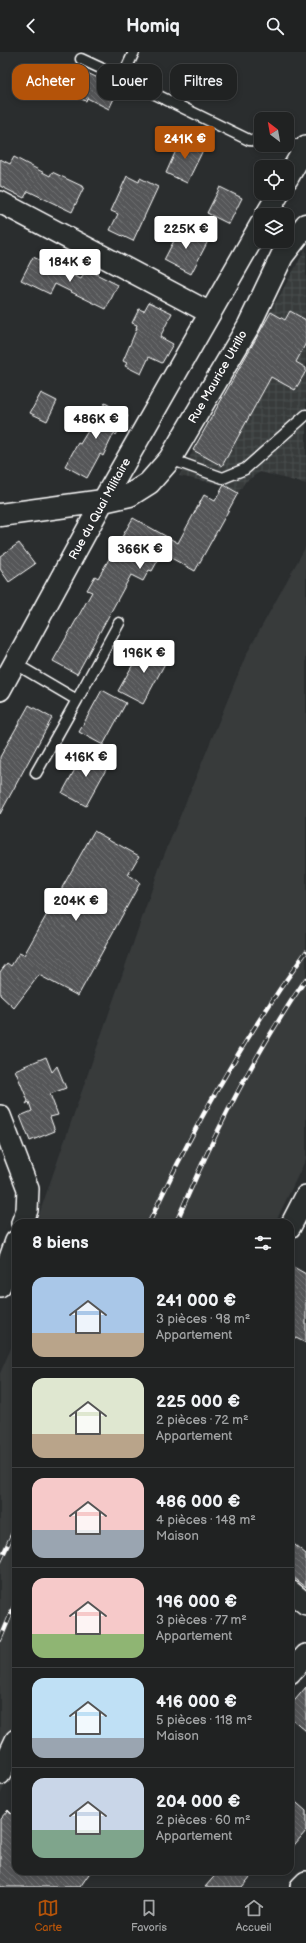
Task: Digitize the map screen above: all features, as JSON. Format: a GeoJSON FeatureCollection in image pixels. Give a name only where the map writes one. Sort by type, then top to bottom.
{"type":"FeatureCollection","features":[{"type":"Feature","properties":{"kind":"street"},"geometry":{"type":"LineString","coordinates":[[294,167],[306,146]]}},
{"type":"Feature","properties":{"kind":"street"},"geometry":{"type":"LineString","coordinates":[[0,202],[210,313]]}},
{"type":"Feature","properties":{"kind":"street","name":"Rue Maurice Utrillo"},"geometry":{"type":"LineString","coordinates":[[0,515],[103,501],[130,495],[149,483],[170,459],[249,324],[282,256],[306,225]]}},
{"type":"Feature","properties":{"kind":"street","name":"Rue du Quai Militaire"},"geometry":{"type":"LineString","coordinates":[[0,690],[103,501],[254,236]]}},
{"type":"Feature","properties":{"kind":"street"},"geometry":{"type":"LineString","coordinates":[[0,1116],[28,1189],[27,1210],[24,1219]]}},
{"type":"Feature","properties":{"kind":"street"},"geometry":{"type":"LineString","coordinates":[[294,1219],[306,1196]]}},
{"type":"Feature","properties":{"kind":"street"},"geometry":{"type":"LineString","coordinates":[[0,1286],[12,1252]]}},
{"type":"Feature","properties":{"kind":"street"},"geometry":{"type":"LineString","coordinates":[[294,1594],[306,1604]]}},
{"type":"Feature","properties":{"kind":"street"},"geometry":{"type":"LineString","coordinates":[[294,1668],[306,1655]]}},
{"type":"Feature","properties":{"kind":"street"},"geometry":{"type":"LineString","coordinates":[[0,1774],[12,1748]]}},
{"type":"Feature","properties":{"kind":"street"},"geometry":{"type":"LineString","coordinates":[[301,1887],[306,1882]]}},
{"type":"Feature","properties":{"kind":"lane"},"geometry":{"type":"LineString","coordinates":[[128,64],[134,52]]}},
{"type":"Feature","properties":{"kind":"lane"},"geometry":{"type":"LineString","coordinates":[[81,59],[97,66]]}},
{"type":"Feature","properties":{"kind":"lane"},"geometry":{"type":"LineString","coordinates":[[162,98],[249,140],[254,140]]}},
{"type":"Feature","properties":{"kind":"lane"},"geometry":{"type":"LineString","coordinates":[[294,145],[306,146]]}},
{"type":"Feature","properties":{"kind":"lane"},"geometry":{"type":"LineString","coordinates":[[170,459],[223,478],[245,469],[306,414]]}},
{"type":"Feature","properties":{"kind":"lane"},"geometry":{"type":"LineString","coordinates":[[36,773],[119,623]]}},
{"type":"Feature","properties":{"kind":"lane"},"geometry":{"type":"LineString","coordinates":[[14,663],[77,700]]}},
{"type":"Feature","properties":{"kind":"shaded area"},"geometry":{"type":"Polygon","coordinates":[[[306,248],[306,484],[260,472],[245,482],[238,493],[224,485],[179,476],[306,248]]]}},
{"type":"Feature","properties":{"kind":"shaded area"},"geometry":{"type":"Polygon","coordinates":[[[306,546],[306,1159],[277,1219],[37,1219],[162,860],[246,655],[306,546]]]}},
{"type":"Feature","properties":{"kind":"shaded area"},"geometry":{"type":"Polygon","coordinates":[[[12,1346],[12,1770],[0,1795],[0,1373],[12,1346]]]}},
{"type":"Feature","properties":{"kind":"building"},"geometry":{"type":"Polygon","coordinates":[[[89,74],[97,78],[97,100],[113,100],[109,109],[89,99],[89,74]]]}},
{"type":"Feature","properties":{"kind":"building"},"geometry":{"type":"Polygon","coordinates":[[[182,137],[204,148],[187,183],[166,173],[182,137]]]}},
{"type":"Feature","properties":{"kind":"building"},"geometry":{"type":"Polygon","coordinates":[[[14,157],[50,176],[52,172],[84,187],[72,212],[28,191],[24,198],[0,186],[0,159],[10,164],[14,157]]]}},
{"type":"Feature","properties":{"kind":"building"},"geometry":{"type":"Polygon","coordinates":[[[127,176],[139,182],[140,178],[158,187],[133,241],[110,230],[118,214],[111,211],[127,176]]]}},
{"type":"Feature","properties":{"kind":"building"},"geometry":{"type":"Polygon","coordinates":[[[220,187],[242,198],[229,224],[207,213],[220,187]]]}},
{"type":"Feature","properties":{"kind":"building"},"geometry":{"type":"Polygon","coordinates":[[[182,225],[209,239],[191,274],[164,260],[182,225]]]}},
{"type":"Feature","properties":{"kind":"building"},"geometry":{"type":"Polygon","coordinates":[[[33,257],[81,279],[86,269],[118,285],[106,309],[55,284],[50,294],[21,280],[33,257]]]}},
{"type":"Feature","properties":{"kind":"building"},"geometry":{"type":"Polygon","coordinates":[[[149,302],[172,313],[160,337],[173,344],[162,363],[149,357],[141,374],[125,366],[127,363],[123,361],[137,328],[137,325],[132,323],[139,309],[144,311],[149,302]]]}},
{"type":"Feature","properties":{"kind":"building"},"geometry":{"type":"Polygon","coordinates":[[[290,311],[306,320],[306,343],[296,362],[306,368],[306,371],[295,390],[271,377],[222,466],[193,450],[271,312],[285,320],[290,311]]]}},
{"type":"Feature","properties":{"kind":"building"},"geometry":{"type":"Polygon","coordinates":[[[41,393],[57,401],[47,421],[30,413],[41,393]]]}},
{"type":"Feature","properties":{"kind":"building"},"geometry":{"type":"Polygon","coordinates":[[[105,403],[128,416],[116,435],[114,433],[103,456],[100,454],[87,478],[65,466],[78,443],[80,444],[105,403]]]}},
{"type":"Feature","properties":{"kind":"building"},"geometry":{"type":"Polygon","coordinates":[[[224,485],[238,493],[195,571],[162,553],[152,571],[149,570],[143,581],[131,575],[77,674],[53,661],[92,592],[87,590],[95,576],[98,578],[133,518],[178,543],[204,495],[215,501],[224,485]]]}},
{"type":"Feature","properties":{"kind":"building"},"geometry":{"type":"Polygon","coordinates":[[[19,543],[35,564],[9,582],[0,569],[0,556],[19,543]]]}},
{"type":"Feature","properties":{"kind":"building"},"geometry":{"type":"Polygon","coordinates":[[[145,643],[169,656],[143,704],[118,691],[145,643]]]}},
{"type":"Feature","properties":{"kind":"building"},"geometry":{"type":"Polygon","coordinates":[[[102,690],[126,703],[103,745],[79,732],[102,690]]]}},
{"type":"Feature","properties":{"kind":"building"},"geometry":{"type":"Polygon","coordinates":[[[29,705],[52,718],[0,814],[0,757],[29,705]]]}},
{"type":"Feature","properties":{"kind":"building"},"geometry":{"type":"Polygon","coordinates":[[[85,751],[109,764],[86,806],[62,793],[85,751]]]}},
{"type":"Feature","properties":{"kind":"building"},"geometry":{"type":"Polygon","coordinates":[[[94,831],[139,856],[128,875],[140,883],[78,996],[39,975],[14,1008],[0,995],[0,972],[7,963],[11,966],[19,953],[24,955],[94,831]]]}},
{"type":"Feature","properties":{"kind":"building"},"geometry":{"type":"Polygon","coordinates":[[[46,1057],[52,1072],[57,1066],[66,1088],[50,1094],[58,1115],[50,1117],[55,1131],[30,1141],[20,1116],[32,1111],[29,1102],[26,1104],[28,1101],[15,1070],[46,1057]]]}},
{"type":"Feature","properties":{"kind":"building"},"geometry":{"type":"Polygon","coordinates":[[[294,1267],[306,1274],[306,1343],[294,1337],[294,1267]]]}},
{"type":"Feature","properties":{"kind":"building"},"geometry":{"type":"Polygon","coordinates":[[[294,1544],[306,1554],[306,1587],[294,1578],[294,1544]]]}},
{"type":"Feature","properties":{"kind":"building"},"geometry":{"type":"Polygon","coordinates":[[[306,1687],[306,1731],[294,1720],[294,1701],[306,1687]]]}},
{"type":"Feature","properties":{"kind":"building"},"geometry":{"type":"Polygon","coordinates":[[[294,1800],[306,1811],[306,1831],[294,1845],[294,1800]]]}},
{"type":"Feature","properties":{"kind":"building"},"geometry":{"type":"Polygon","coordinates":[[[8,1810],[12,1814],[12,1875],[88,1875],[80,1887],[0,1887],[0,1819],[8,1810]]]}},
{"type":"Feature","properties":{"kind":"building"},"geometry":{"type":"Polygon","coordinates":[[[216,1875],[252,1875],[242,1887],[205,1887],[216,1875]]]}},
{"type":"Feature","properties":{"kind":"railway"},"geometry":{"type":"LineString","coordinates":[[151,1219],[183,1152],[221,1083],[283,984],[306,952]]}},
{"type":"Feature","properties":{"kind":"railway"},"geometry":{"type":"LineString","coordinates":[[178,1219],[219,1128],[251,1067],[268,1037],[306,979]]}},
{"type":"Feature","properties":{"kind":"railway"},"geometry":{"type":"LineString","coordinates":[[0,1561],[12,1536]]}},
{"type":"Feature","properties":{"kind":"railway"},"geometry":{"type":"LineString","coordinates":[[0,1640],[12,1612]]}}]}
